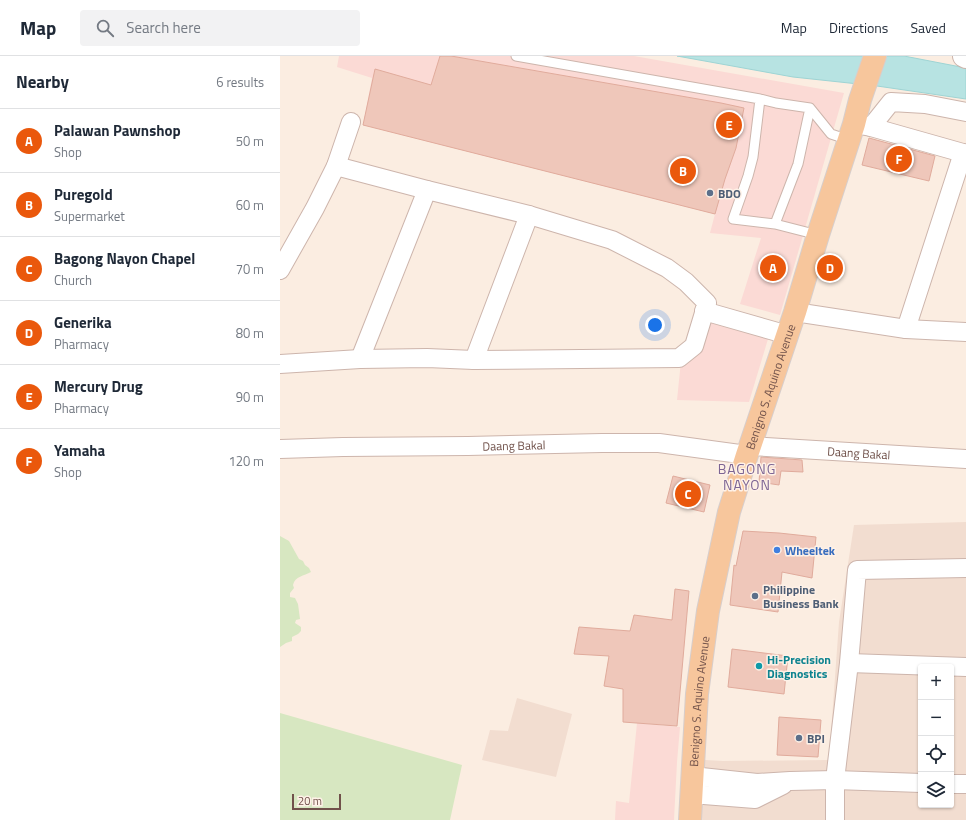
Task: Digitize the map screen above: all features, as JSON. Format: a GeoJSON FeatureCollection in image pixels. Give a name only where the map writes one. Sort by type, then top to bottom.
{"type":"FeatureCollection","features":[{"type":"Feature","properties":{"kind":"main road","name":"Benigno S. Aquino Avenue"},"geometry":{"type":"LineString","coordinates":[[690,820],[697,694],[708,611],[729,512],[788,335],[818,235],[858,130],[860,100],[875,56]]}},
{"type":"Feature","properties":{"kind":"street"},"geometry":{"type":"LineString","coordinates":[[858,130],[891,102],[925,104],[966,112]]}},
{"type":"Feature","properties":{"kind":"street"},"geometry":{"type":"LineString","coordinates":[[280,270],[336,166],[351,122]]}},
{"type":"Feature","properties":{"kind":"street"},"geometry":{"type":"LineString","coordinates":[[858,130],[965,154],[906,329]]}},
{"type":"Feature","properties":{"kind":"street"},"geometry":{"type":"LineString","coordinates":[[280,364],[360,359],[427,358],[474,360],[679,358],[694,346],[707,303],[686,282],[668,268],[612,240],[529,215],[336,166]]}},
{"type":"Feature","properties":{"kind":"street"},"geometry":{"type":"LineString","coordinates":[[360,359],[427,190]]}},
{"type":"Feature","properties":{"kind":"street"},"geometry":{"type":"LineString","coordinates":[[474,360],[529,215]]}},
{"type":"Feature","properties":{"kind":"street"},"geometry":{"type":"LineString","coordinates":[[704,311],[788,335]]}},
{"type":"Feature","properties":{"kind":"street"},"geometry":{"type":"LineString","coordinates":[[795,312],[906,329],[966,332]]}},
{"type":"Feature","properties":{"kind":"street","name":"Daang Bakal"},"geometry":{"type":"LineString","coordinates":[[280,449],[659,443],[749,451],[966,459]]}},
{"type":"Feature","properties":{"kind":"street"},"geometry":{"type":"LineString","coordinates":[[835,820],[835,780],[849,663],[857,570],[966,568]]}},
{"type":"Feature","properties":{"kind":"street"},"geometry":{"type":"LineString","coordinates":[[849,663],[966,667]]}},
{"type":"Feature","properties":{"kind":"street"},"geometry":{"type":"LineString","coordinates":[[692,785],[757,784],[790,781],[835,780],[918,783]]}},
{"type":"Feature","properties":{"kind":"street"},"geometry":{"type":"LineString","coordinates":[[954,784],[966,784]]}},
{"type":"Feature","properties":{"kind":"lane"},"geometry":{"type":"LineString","coordinates":[[516,56],[810,108],[832,134],[858,130]]}},
{"type":"Feature","properties":{"kind":"lane"},"geometry":{"type":"LineString","coordinates":[[760,99],[753,157],[733,219],[776,224],[818,235]]}},
{"type":"Feature","properties":{"kind":"lane"},"geometry":{"type":"LineString","coordinates":[[776,224],[798,164],[810,108]]}},
{"type":"Feature","properties":{"kind":"shaded area"},"geometry":{"type":"Polygon","coordinates":[[[339,56],[634,56],[844,93],[780,315],[740,304],[761,238],[710,233],[715,214],[363,125],[372,78],[337,67],[339,56]]]}},
{"type":"Feature","properties":{"kind":"shaded area"},"geometry":{"type":"Polygon","coordinates":[[[697,316],[768,339],[749,402],[677,400],[681,361],[697,316]]]}},
{"type":"Feature","properties":{"kind":"shaded area"},"geometry":{"type":"Polygon","coordinates":[[[966,522],[966,820],[701,820],[705,760],[829,760],[839,622],[854,525],[966,522]]]}},
{"type":"Feature","properties":{"kind":"shaded area"},"geometry":{"type":"Polygon","coordinates":[[[517,698],[572,714],[556,777],[482,760],[490,730],[508,731],[517,698]]]}},
{"type":"Feature","properties":{"kind":"shaded area"},"geometry":{"type":"Polygon","coordinates":[[[637,723],[680,727],[674,820],[615,820],[616,801],[629,803],[637,723]]]}},
{"type":"Feature","properties":{"kind":"green space"},"geometry":{"type":"Polygon","coordinates":[[[280,536],[289,541],[299,559],[303,561],[311,572],[300,577],[294,582],[294,588],[290,593],[290,597],[295,598],[298,604],[300,619],[296,620],[295,623],[301,627],[301,631],[292,637],[292,641],[280,647],[280,536]]]}},
{"type":"Feature","properties":{"kind":"green space"},"geometry":{"type":"Polygon","coordinates":[[[280,713],[462,765],[450,820],[280,820],[280,713]]]}},
{"type":"Feature","properties":{"kind":"water"},"geometry":{"type":"Polygon","coordinates":[[[677,56],[904,56],[966,68],[966,99],[877,86],[793,77],[677,56]]]}},
{"type":"Feature","properties":{"kind":"building"},"geometry":{"type":"Polygon","coordinates":[[[440,56],[451,56],[744,108],[736,148],[715,214],[363,125],[375,69],[431,85],[440,56]]]}},
{"type":"Feature","properties":{"kind":"building"},"geometry":{"type":"Polygon","coordinates":[[[869,138],[935,156],[929,181],[862,165],[869,138]]]}},
{"type":"Feature","properties":{"kind":"building"},"geometry":{"type":"Polygon","coordinates":[[[761,457],[802,460],[803,472],[781,471],[779,485],[759,482],[761,457]]]}},
{"type":"Feature","properties":{"kind":"building"},"geometry":{"type":"Polygon","coordinates":[[[673,476],[710,485],[704,512],[666,503],[673,476]]]}},
{"type":"Feature","properties":{"kind":"building"},"geometry":{"type":"Polygon","coordinates":[[[743,531],[816,537],[812,578],[782,572],[778,612],[730,605],[734,565],[736,566],[743,531]]]}},
{"type":"Feature","properties":{"kind":"building"},"geometry":{"type":"Polygon","coordinates":[[[675,589],[689,591],[677,726],[623,722],[623,689],[604,686],[609,656],[574,654],[579,627],[630,631],[634,615],[672,620],[675,589]]]}},
{"type":"Feature","properties":{"kind":"building","name":"Hi-Precision Diagnostics"},"geometry":{"type":"Polygon","coordinates":[[[732,649],[788,656],[784,694],[728,687],[732,649]]]}},
{"type":"Feature","properties":{"kind":"building","name":"BPI"},"geometry":{"type":"Polygon","coordinates":[[[779,717],[821,720],[818,757],[777,755],[779,717]]]}},
{"type":"Feature","properties":{"kind":"place","name":"Mercury Drug"},"geometry":{"type":"Point","coordinates":[729,125]}},
{"type":"Feature","properties":{"kind":"place","name":"Yamaha"},"geometry":{"type":"Point","coordinates":[899,159]}},
{"type":"Feature","properties":{"kind":"place","name":"Puregold"},"geometry":{"type":"Point","coordinates":[683,171]}},
{"type":"Feature","properties":{"kind":"place","name":"BDO"},"geometry":{"type":"Point","coordinates":[710,193]}},
{"type":"Feature","properties":{"kind":"place","name":"Palawan Pawnshop"},"geometry":{"type":"Point","coordinates":[773,268]}},
{"type":"Feature","properties":{"kind":"place","name":"Generika"},"geometry":{"type":"Point","coordinates":[830,268]}},
{"type":"Feature","properties":{"kind":"place","name":"Bagong Nayon Chapel"},"geometry":{"type":"Point","coordinates":[688,494]}},
{"type":"Feature","properties":{"kind":"place","name":"Wheeltek"},"geometry":{"type":"Point","coordinates":[777,550]}},
{"type":"Feature","properties":{"kind":"place","name":"Philippine Business Bank"},"geometry":{"type":"Point","coordinates":[755,596]}},
{"type":"Feature","properties":{"kind":"place","name":"Hi-Precision Diagnostics"},"geometry":{"type":"Point","coordinates":[759,666]}},
{"type":"Feature","properties":{"kind":"place","name":"BPI"},"geometry":{"type":"Point","coordinates":[799,738]}},
{"type":"Feature","properties":{"kind":"district","name":"BAGONG NAYON"},"geometry":{"type":"Point","coordinates":[747,476]}}]}
